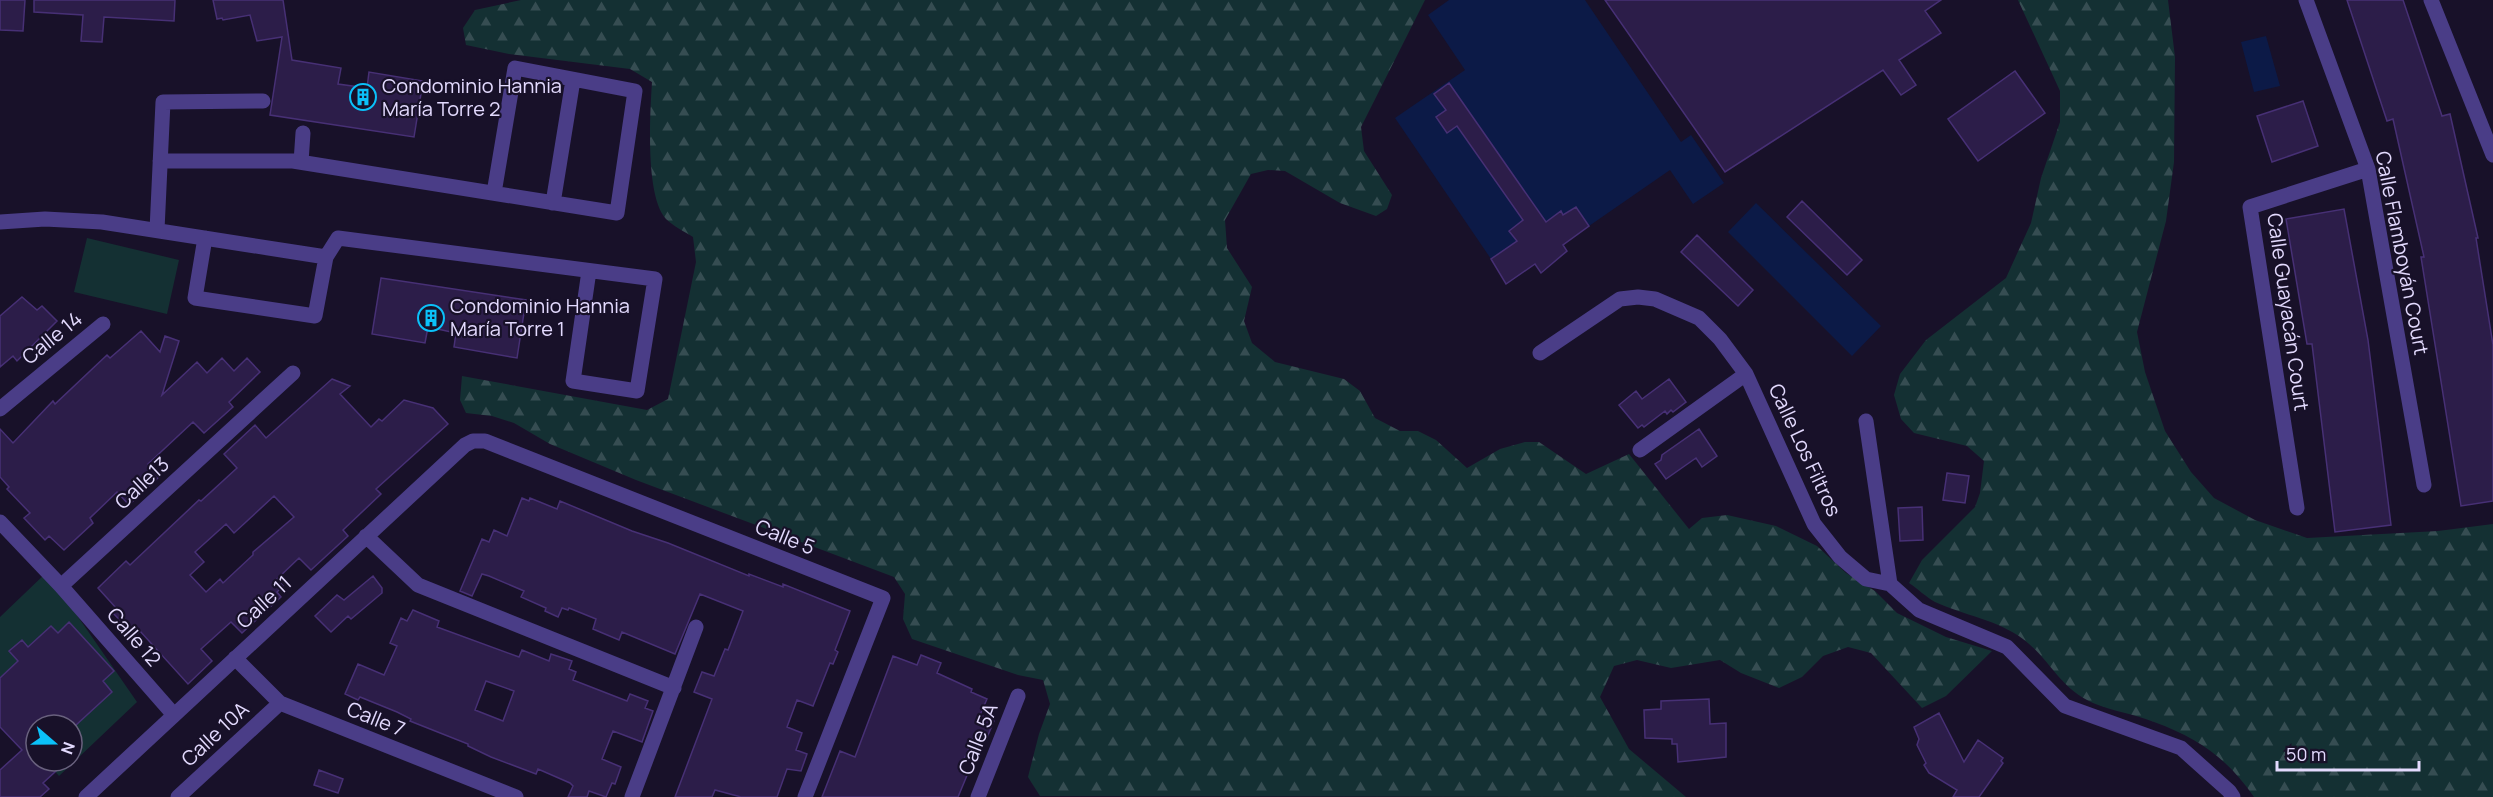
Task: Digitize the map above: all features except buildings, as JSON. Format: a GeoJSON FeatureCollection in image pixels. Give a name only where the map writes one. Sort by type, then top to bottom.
{"type":"FeatureCollection","features":[{"type":"Feature","properties":{"kind":"street","name":"Calle Flamboyán Court"},"geometry":{"type":"LineString","coordinates":[[2306,0],[2368,169],[2424,485]]}},
{"type":"Feature","properties":{"kind":"street"},"geometry":{"type":"LineString","coordinates":[[2431,0],[2493,155]]}},
{"type":"Feature","properties":{"kind":"street"},"geometry":{"type":"LineString","coordinates":[[160,161],[301,162],[494,194],[617,213],[635,91],[515,68],[494,194]]}},
{"type":"Feature","properties":{"kind":"street"},"geometry":{"type":"LineString","coordinates":[[553,203],[573,80]]}},
{"type":"Feature","properties":{"kind":"street"},"geometry":{"type":"LineString","coordinates":[[157,231],[163,102],[263,101]]}},
{"type":"Feature","properties":{"kind":"street"},"geometry":{"type":"LineString","coordinates":[[301,162],[303,133]]}},
{"type":"Feature","properties":{"kind":"street","name":"Calle Guayacán Court"},"geometry":{"type":"LineString","coordinates":[[2297,508],[2250,207],[2368,169]]}},
{"type":"Feature","properties":{"kind":"street"},"geometry":{"type":"LineString","coordinates":[[0,222],[45,219],[102,222],[326,257]]}},
{"type":"Feature","properties":{"kind":"street"},"geometry":{"type":"LineString","coordinates":[[205,238],[195,298],[315,316],[326,257],[338,238],[655,279],[637,391],[573,381],[589,271]]}},
{"type":"Feature","properties":{"kind":"street"},"geometry":{"type":"LineString","coordinates":[[1540,353],[1620,299],[1638,297],[1655,299],[1699,318],[1720,339],[1746,374]]}},
{"type":"Feature","properties":{"kind":"street","name":"Calle 14"},"geometry":{"type":"LineString","coordinates":[[0,409],[103,324]]}},
{"type":"Feature","properties":{"kind":"street","name":"Calle13"},"geometry":{"type":"LineString","coordinates":[[61,586],[293,373]]}},
{"type":"Feature","properties":{"kind":"street","name":"Calle Los Filtros"},"geometry":{"type":"LineString","coordinates":[[1640,450],[1746,374],[1814,524],[1840,557],[1866,579],[1890,584],[1918,610],[2007,647],[2065,706],[2181,748],[2229,790],[2233,797]]}},
{"type":"Feature","properties":{"kind":"street"},"geometry":{"type":"LineString","coordinates":[[1866,421],[1890,584]]}},
{"type":"Feature","properties":{"kind":"street","name":"Calle 11"},"geometry":{"type":"LineString","coordinates":[[86,797],[366,536],[465,445],[473,441]]}},
{"type":"Feature","properties":{"kind":"street","name":"Calle 5"},"geometry":{"type":"LineString","coordinates":[[473,441],[485,441],[883,598],[806,797]]}},
{"type":"Feature","properties":{"kind":"street"},"geometry":{"type":"LineString","coordinates":[[0,522],[61,586]]}},
{"type":"Feature","properties":{"kind":"street"},"geometry":{"type":"LineString","coordinates":[[366,536],[418,585],[674,688]]}},
{"type":"Feature","properties":{"kind":"street","name":"Calle 12"},"geometry":{"type":"LineString","coordinates":[[61,586],[174,715]]}},
{"type":"Feature","properties":{"kind":"street"},"geometry":{"type":"LineString","coordinates":[[632,797],[696,627]]}},
{"type":"Feature","properties":{"kind":"street","name":"Calle 7"},"geometry":{"type":"LineString","coordinates":[[235,658],[280,703],[516,797]]}},
{"type":"Feature","properties":{"kind":"street","name":"Calle 5A"},"geometry":{"type":"LineString","coordinates":[[978,797],[1018,696]]}},
{"type":"Feature","properties":{"kind":"street","name":"Calle 10A"},"geometry":{"type":"LineString","coordinates":[[178,797],[280,703]]}},
{"type":"Feature","properties":{"kind":"green space"},"geometry":{"type":"Polygon","coordinates":[[[521,0],[1425,0],[1361,127],[1364,151],[1392,195],[1387,209],[1376,216],[1340,203],[1285,171],[1268,170],[1251,174],[1225,220],[1227,248],[1252,287],[1244,321],[1252,343],[1275,362],[1344,379],[1360,391],[1375,418],[1400,431],[1418,431],[1436,440],[1467,468],[1500,449],[1525,442],[1539,442],[1586,474],[1629,454],[1689,529],[1702,518],[1727,515],[1776,526],[1817,546],[1846,573],[1875,591],[1897,613],[1946,637],[1992,651],[1946,696],[1922,708],[1871,653],[1848,647],[1823,656],[1802,677],[1779,688],[1741,673],[1720,660],[1671,668],[1637,660],[1614,666],[1600,697],[1629,749],[1686,797],[1040,796],[1028,777],[1039,734],[1050,704],[1043,680],[1018,675],[912,639],[903,619],[905,594],[894,577],[636,480],[550,444],[514,423],[492,416],[466,413],[460,400],[462,376],[647,410],[668,399],[696,262],[693,237],[666,219],[659,208],[655,193],[650,154],[652,82],[630,69],[509,54],[466,45],[463,28],[475,10],[521,0]]]}},
{"type":"Feature","properties":{"kind":"green space"},"geometry":{"type":"Polygon","coordinates":[[[2018,0],[2168,0],[2175,57],[2174,162],[2166,221],[2137,332],[2145,372],[2165,431],[2191,472],[2214,498],[2255,520],[2307,538],[2438,531],[2493,524],[2493,797],[2254,797],[2222,760],[2198,742],[2170,728],[2100,706],[2081,697],[2063,682],[2033,647],[2013,632],[1935,602],[1909,583],[1922,560],[1975,507],[1980,493],[1984,461],[1967,446],[1914,433],[1901,419],[1894,395],[1900,374],[1926,340],[2006,278],[2031,223],[2041,178],[2060,122],[2060,91],[2018,0]]]}},
{"type":"Feature","properties":{"kind":"green space"},"geometry":{"type":"Polygon","coordinates":[[[87,238],[179,260],[167,314],[74,292],[87,238]]]}},
{"type":"Feature","properties":{"kind":"green space"},"geometry":{"type":"Polygon","coordinates":[[[47,572],[137,702],[84,752],[84,713],[24,713],[24,720],[0,709],[0,617],[47,572]]]}},
{"type":"Feature","properties":{"kind":"water"},"geometry":{"type":"Polygon","coordinates":[[[1449,0],[1585,0],[1681,142],[1691,135],[1724,183],[1693,204],[1670,170],[1589,226],[1576,207],[1563,215],[1561,212],[1491,259],[1395,118],[1465,70],[1428,15],[1449,0]]]}},
{"type":"Feature","properties":{"kind":"water"},"geometry":{"type":"Polygon","coordinates":[[[2266,36],[2280,86],[2254,92],[2241,42],[2266,36]]]}},
{"type":"Feature","properties":{"kind":"water"},"geometry":{"type":"Polygon","coordinates":[[[1756,203],[1881,326],[1852,356],[1728,232],[1756,203]]]}},
{"type":"Feature","properties":{"kind":"place","name":"Condominio Hannia María Torre 2"},"geometry":{"type":"Point","coordinates":[363,97]}},
{"type":"Feature","properties":{"kind":"place","name":"Condominio Hannia María Torre 1"},"geometry":{"type":"Point","coordinates":[431,318]}}]}
